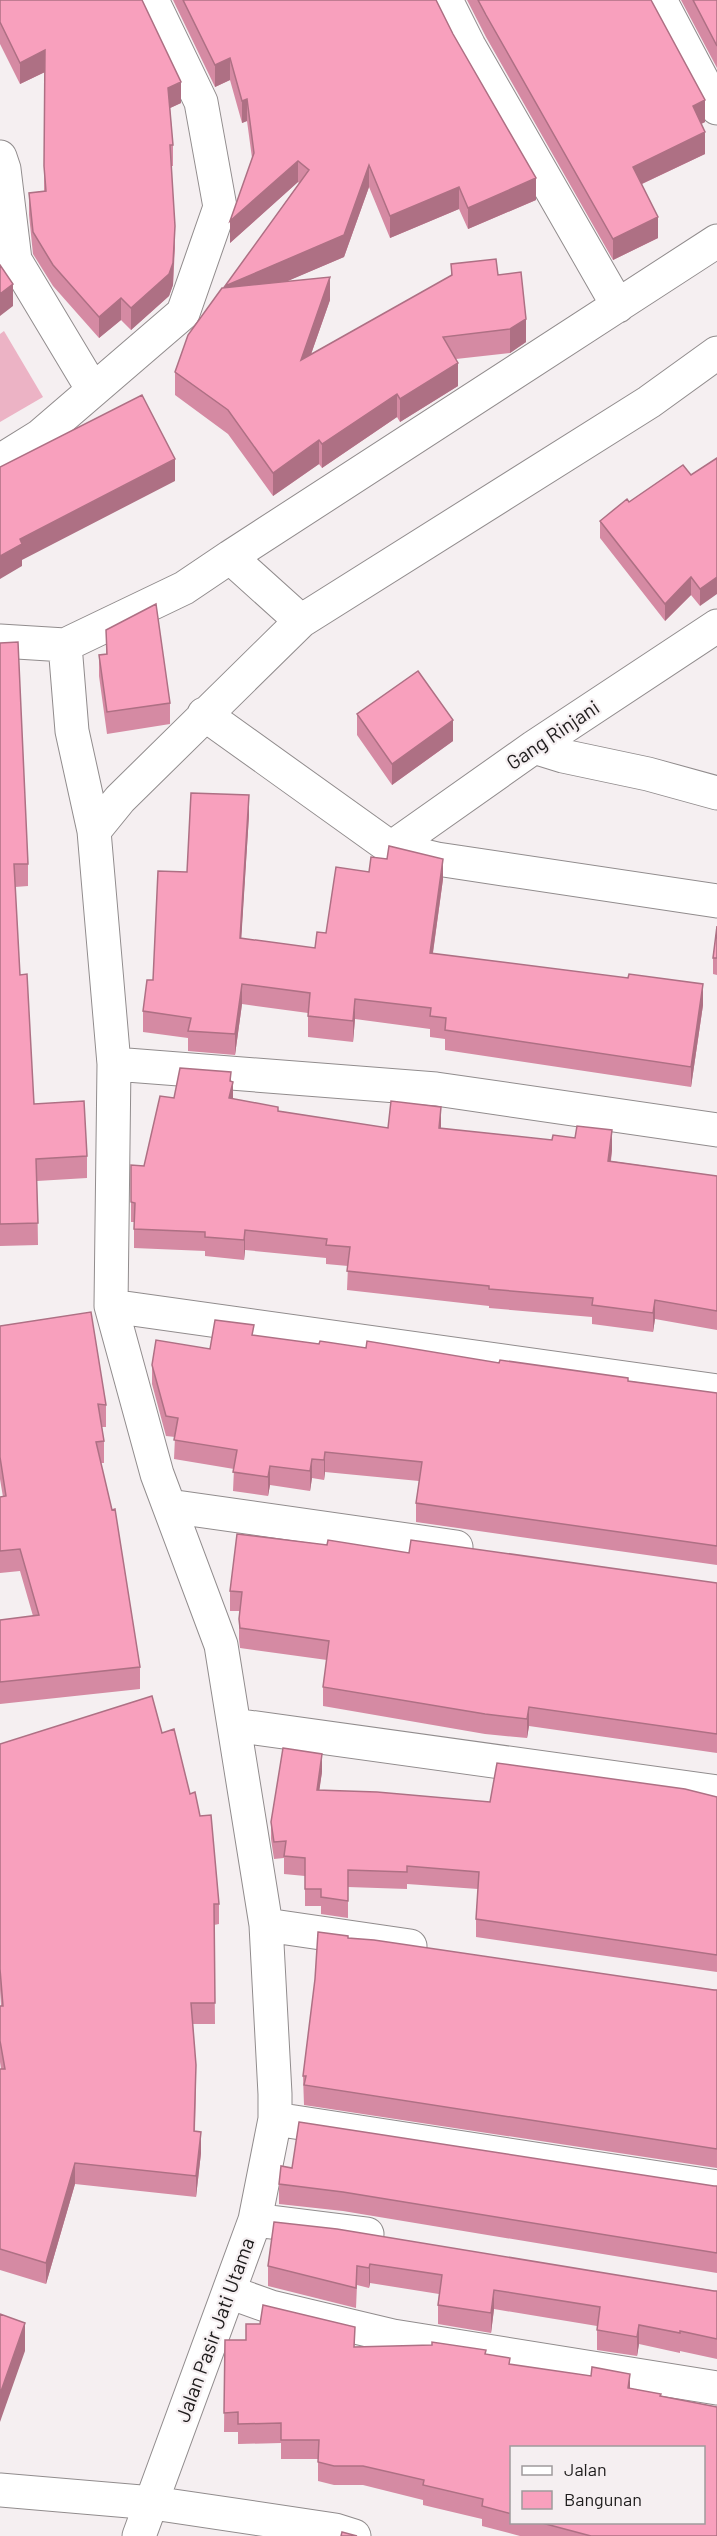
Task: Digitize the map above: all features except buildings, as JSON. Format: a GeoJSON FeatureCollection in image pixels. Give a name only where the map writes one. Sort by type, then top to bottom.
{"type":"FeatureCollection","features":[{"type":"Feature","properties":{"kind":"street"},"geometry":{"type":"LineString","coordinates":[[0,461],[40,436],[183,314],[220,207],[201,102],[152,0]]}},
{"type":"Feature","properties":{"kind":"street"},"geometry":{"type":"LineString","coordinates":[[446,0],[469,46],[618,306]]}},
{"type":"Feature","properties":{"kind":"street"},"geometry":{"type":"LineString","coordinates":[[660,0],[717,108]]}},
{"type":"Feature","properties":{"kind":"street"},"geometry":{"type":"LineString","coordinates":[[0,157],[4,169],[7,252],[93,390]]}},
{"type":"Feature","properties":{"kind":"street"},"geometry":{"type":"LineString","coordinates":[[0,641],[65,645],[184,588],[717,241]]}},
{"type":"Feature","properties":{"kind":"street"},"geometry":{"type":"LineString","coordinates":[[94,831],[120,799],[301,621],[650,402],[717,353]]}},
{"type":"Feature","properties":{"kind":"street"},"geometry":{"type":"LineString","coordinates":[[231,557],[301,621]]}},
{"type":"Feature","properties":{"kind":"street","name":"Gang Rinjani"},"geometry":{"type":"LineString","coordinates":[[391,848],[534,747],[717,626]]}},
{"type":"Feature","properties":{"kind":"street","name":"Jalan Pasir Jati Utama"},"geometry":{"type":"LineString","coordinates":[[65,645],[72,731],[94,831],[114,1065],[111,1306],[157,1474],[221,1645],[266,1925],[275,2119],[255,2220],[139,2536]]}},
{"type":"Feature","properties":{"kind":"street"},"geometry":{"type":"LineString","coordinates":[[204,714],[391,848],[436,859],[717,902]]}},
{"type":"Feature","properties":{"kind":"street"},"geometry":{"type":"LineString","coordinates":[[534,747],[717,793]]}},
{"type":"Feature","properties":{"kind":"street"},"geometry":{"type":"LineString","coordinates":[[114,1065],[436,1089],[717,1130]]}},
{"type":"Feature","properties":{"kind":"street"},"geometry":{"type":"LineString","coordinates":[[111,1306],[717,1391]]}},
{"type":"Feature","properties":{"kind":"street"},"geometry":{"type":"LineString","coordinates":[[170,1506],[484,1551]]}},
{"type":"Feature","properties":{"kind":"street"},"geometry":{"type":"LineString","coordinates":[[234,1725],[717,1792]]}},
{"type":"Feature","properties":{"kind":"street"},"geometry":{"type":"LineString","coordinates":[[266,1925],[438,1950]]}},
{"type":"Feature","properties":{"kind":"street"},"geometry":{"type":"LineString","coordinates":[[275,2119],[717,2187]]}},
{"type":"Feature","properties":{"kind":"street"},"geometry":{"type":"LineString","coordinates":[[255,2220],[279,2221],[397,2239]]}},
{"type":"Feature","properties":{"kind":"street"},"geometry":{"type":"LineString","coordinates":[[229,2292],[271,2307],[393,2336],[717,2388]]}},
{"type":"Feature","properties":{"kind":"street"},"geometry":{"type":"LineString","coordinates":[[0,2490],[153,2503],[341,2534]]}},
{"type":"Feature","properties":{"kind":"shaded area"},"geometry":{"type":"Polygon","coordinates":[[[4,331],[43,397],[0,422],[0,334],[4,331]]]}}]}
